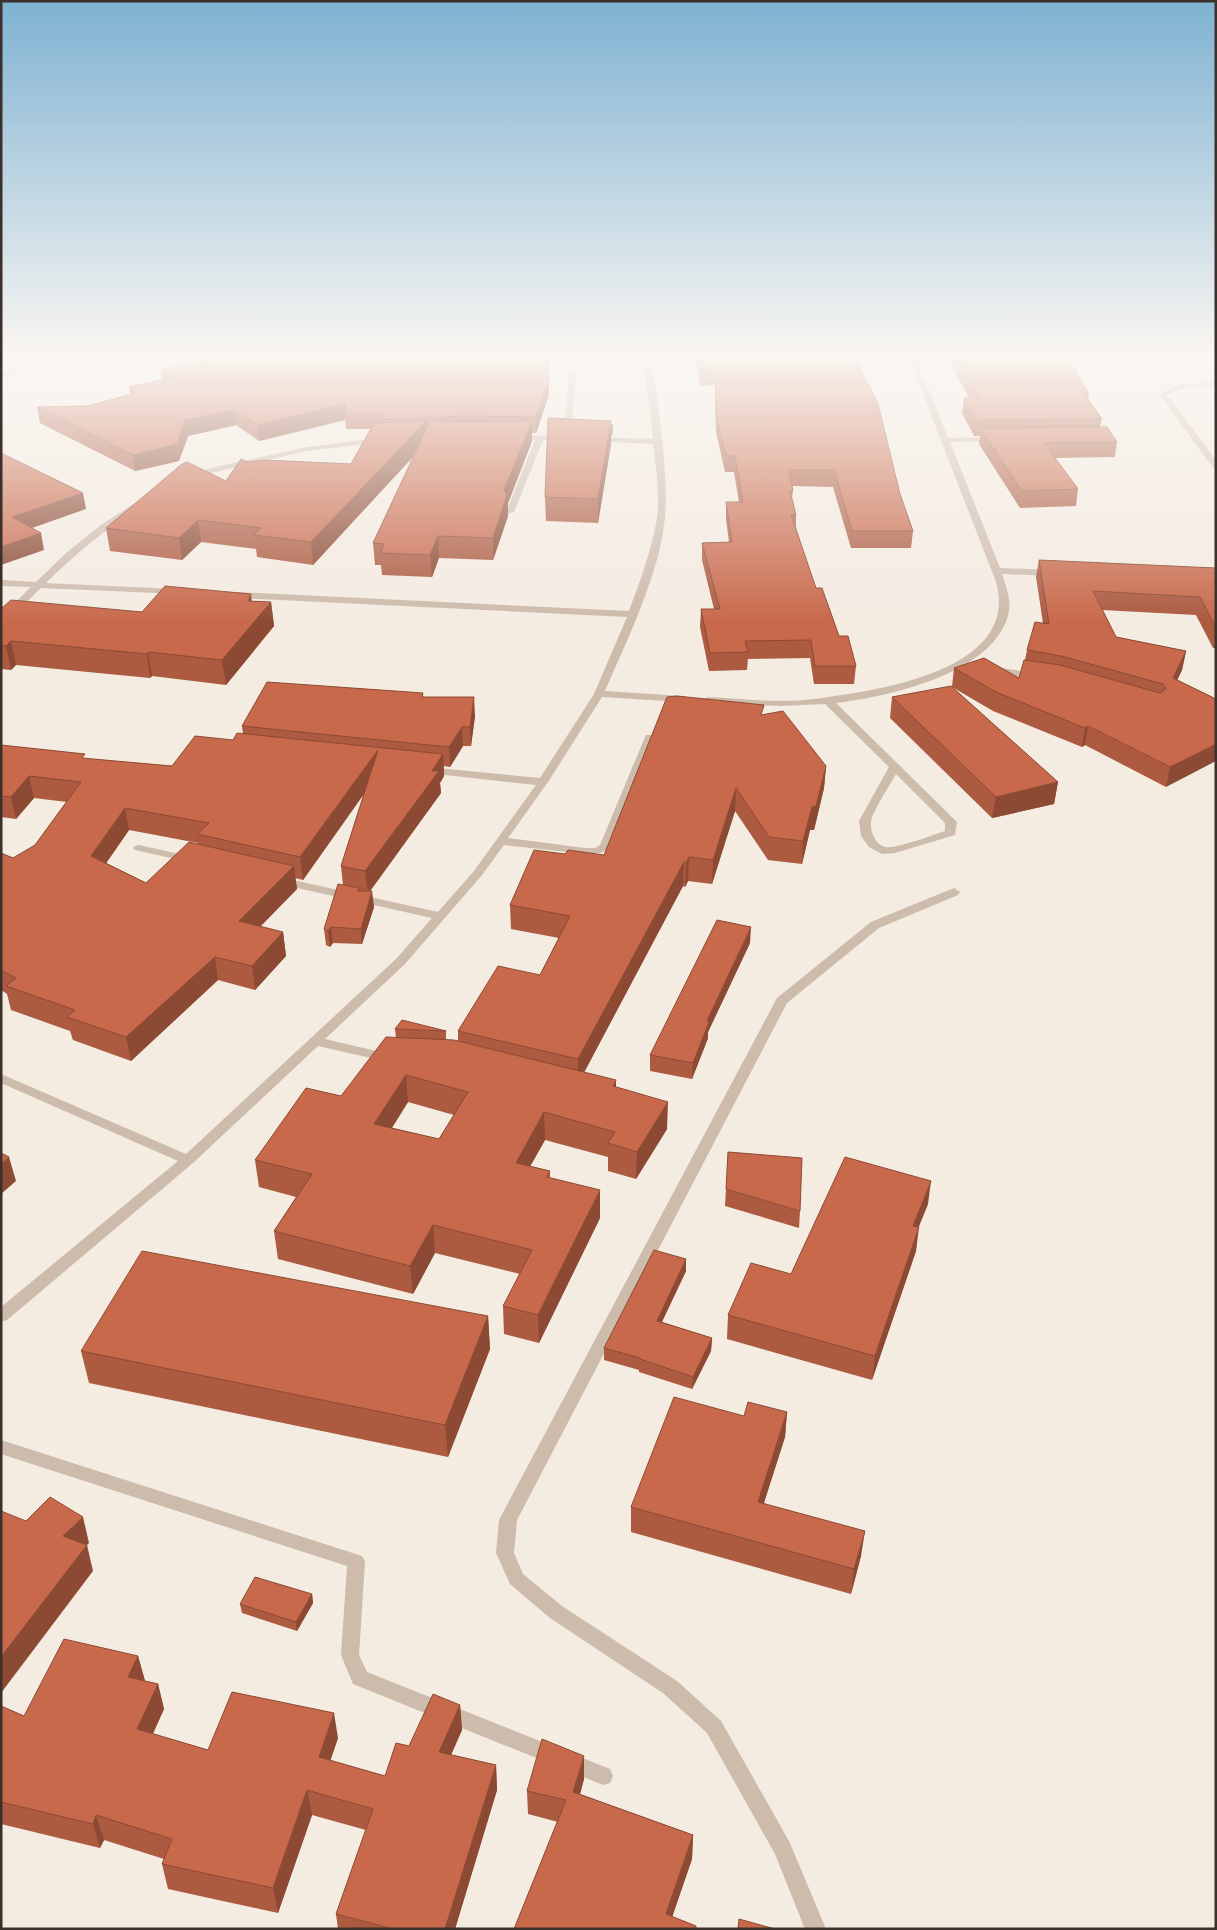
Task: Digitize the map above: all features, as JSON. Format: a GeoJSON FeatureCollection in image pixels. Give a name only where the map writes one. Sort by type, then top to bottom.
{"type":"FeatureCollection","features":[{"type":"Feature","properties":{"kind":"street"},"geometry":{"type":"LineString","coordinates":[[185,480],[210,471],[369,443]]}},
{"type":"Feature","properties":{"kind":"street"},"geometry":{"type":"LineString","coordinates":[[510,512],[537,443]]}},
{"type":"Feature","properties":{"kind":"street"},"geometry":{"type":"LineString","coordinates":[[1,1316],[188,1160],[401,961],[478,873],[543,782],[599,694],[633,614],[654,553],[660,517],[662,484],[657,443]]}},
{"type":"Feature","properties":{"kind":"street"},"geometry":{"type":"LineString","coordinates":[[599,694],[743,702],[827,700],[867,694],[911,684],[960,664],[976,654],[995,634],[1004,615],[1004,596],[997,571],[946,443]]}},
{"type":"Feature","properties":{"kind":"street"},"geometry":{"type":"LineString","coordinates":[[1199,443],[1216,466]]}},
{"type":"Feature","properties":{"kind":"street"},"geometry":{"type":"LineString","coordinates":[[1,622],[69,555],[104,527],[144,500]]}},
{"type":"Feature","properties":{"kind":"street"},"geometry":{"type":"LineString","coordinates":[[997,571],[1066,573]]}},
{"type":"Feature","properties":{"kind":"street"},"geometry":{"type":"LineString","coordinates":[[1,583],[188,592]]}},
{"type":"Feature","properties":{"kind":"street"},"geometry":{"type":"LineString","coordinates":[[227,594],[633,614]]}},
{"type":"Feature","properties":{"kind":"street"},"geometry":{"type":"LineString","coordinates":[[960,664],[1049,678]]}},
{"type":"Feature","properties":{"kind":"street"},"geometry":{"type":"LineString","coordinates":[[827,700],[951,822],[951,833],[895,850],[882,850],[873,845],[867,836],[865,822],[894,767]]}},
{"type":"Feature","properties":{"kind":"street"},"geometry":{"type":"LineString","coordinates":[[501,841],[585,851],[597,851],[605,847],[650,737]]}},
{"type":"Feature","properties":{"kind":"street"},"geometry":{"type":"LineString","coordinates":[[418,769],[543,782]]}},
{"type":"Feature","properties":{"kind":"street"},"geometry":{"type":"LineString","coordinates":[[139,848],[197,861]]}},
{"type":"Feature","properties":{"kind":"street"},"geometry":{"type":"LineString","coordinates":[[264,877],[440,916]]}},
{"type":"Feature","properties":{"kind":"street"},"geometry":{"type":"LineString","coordinates":[[816,1929],[782,1848],[714,1727],[670,1687],[556,1612],[516,1579],[504,1553],[508,1520],[782,1001],[875,925],[954,892]]}},
{"type":"Feature","properties":{"kind":"street"},"geometry":{"type":"LineString","coordinates":[[315,1041],[397,1059]]}},
{"type":"Feature","properties":{"kind":"street"},"geometry":{"type":"LineString","coordinates":[[1,1078],[188,1160]]}},
{"type":"Feature","properties":{"kind":"street"},"geometry":{"type":"LineString","coordinates":[[1,1447],[356,1561],[350,1655],[360,1678],[603,1776]]}},
{"type":"Feature","properties":{"kind":"building"},"geometry":{"type":"Polygon","coordinates":[[[109,443],[177,443],[177,444],[133,455],[109,443]]]}},
{"type":"Feature","properties":{"kind":"building"},"geometry":{"type":"Polygon","coordinates":[[[363,443],[405,443],[311,542],[254,535],[261,528],[198,520],[179,538],[106,528],[182,464],[187,462],[226,481],[241,459],[247,462],[264,460],[351,464],[363,443]]]}},
{"type":"Feature","properties":{"kind":"building"},"geometry":{"type":"Polygon","coordinates":[[[420,443],[523,443],[504,490],[507,495],[493,538],[438,536],[430,555],[380,553],[384,544],[373,543],[420,443]]]}},
{"type":"Feature","properties":{"kind":"building"},"geometry":{"type":"Polygon","coordinates":[[[547,443],[607,443],[598,499],[545,497],[547,443]]]}},
{"type":"Feature","properties":{"kind":"building"},"geometry":{"type":"Polygon","coordinates":[[[723,443],[888,443],[900,494],[913,531],[852,531],[834,470],[789,470],[793,491],[790,491],[796,515],[791,515],[816,588],[822,588],[839,636],[848,636],[856,666],[815,666],[811,640],[745,641],[748,652],[710,653],[701,609],[720,609],[702,543],[732,542],[726,502],[743,502],[735,456],[726,456],[723,443]]]}},
{"type":"Feature","properties":{"kind":"building"},"geometry":{"type":"Polygon","coordinates":[[[990,443],[1044,443],[1078,489],[1022,491],[990,443]]]}},
{"type":"Feature","properties":{"kind":"building"},"geometry":{"type":"Polygon","coordinates":[[[1,453],[83,493],[12,517],[41,533],[1,547],[1,453]]]}},
{"type":"Feature","properties":{"kind":"building"},"geometry":{"type":"Polygon","coordinates":[[[1039,560],[1216,568],[1216,628],[1200,597],[1093,591],[1116,637],[1186,651],[1173,678],[1216,699],[1216,744],[1170,767],[1088,726],[1085,728],[996,692],[954,668],[984,658],[1019,678],[1024,660],[1060,665],[1160,693],[1166,689],[1163,684],[1061,656],[1027,650],[1035,622],[1049,624],[1039,560]]]}},
{"type":"Feature","properties":{"kind":"building"},"geometry":{"type":"Polygon","coordinates":[[[165,586],[251,594],[248,601],[271,602],[222,660],[11,641],[6,646],[1,645],[1,609],[11,600],[142,612],[165,586]]]}},
{"type":"Feature","properties":{"kind":"building"},"geometry":{"type":"Polygon","coordinates":[[[267,682],[423,693],[422,697],[474,697],[470,727],[462,727],[449,747],[242,726],[267,682]]]}},
{"type":"Feature","properties":{"kind":"building"},"geometry":{"type":"Polygon","coordinates":[[[951,686],[1058,782],[996,797],[892,697],[951,686]]]}},
{"type":"Feature","properties":{"kind":"building"},"geometry":{"type":"Polygon","coordinates":[[[677,696],[764,705],[761,715],[783,711],[826,766],[816,806],[812,807],[803,841],[769,837],[736,788],[713,860],[689,857],[686,863],[684,862],[578,1059],[458,1031],[498,966],[540,975],[570,916],[510,905],[534,850],[565,854],[568,850],[604,855],[667,697],[677,696]]]}},
{"type":"Feature","properties":{"kind":"building"},"geometry":{"type":"Polygon","coordinates":[[[237,733],[443,754],[432,771],[439,771],[365,871],[341,866],[378,750],[300,857],[197,834],[209,823],[125,808],[91,856],[146,883],[189,842],[294,866],[239,921],[283,932],[252,966],[215,957],[126,1037],[67,1017],[75,1010],[6,986],[16,978],[1,970],[1,853],[13,858],[35,845],[81,782],[29,776],[11,797],[1,796],[1,745],[85,754],[82,758],[172,766],[195,736],[233,740],[237,733]]]}},
{"type":"Feature","properties":{"kind":"building"},"geometry":{"type":"Polygon","coordinates":[[[338,884],[359,888],[358,891],[372,891],[361,929],[331,927],[328,931],[324,929],[338,884]]]}},
{"type":"Feature","properties":{"kind":"building"},"geometry":{"type":"Polygon","coordinates":[[[717,920],[751,927],[707,1021],[709,1022],[693,1063],[650,1055],[717,920]]]}},
{"type":"Feature","properties":{"kind":"building"},"geometry":{"type":"Polygon","coordinates":[[[402,1020],[446,1031],[395,1029],[402,1020]]]}},
{"type":"Feature","properties":{"kind":"building"},"geometry":{"type":"Polygon","coordinates":[[[386,1037],[454,1040],[616,1080],[613,1086],[668,1102],[637,1152],[608,1143],[615,1132],[544,1112],[516,1163],[550,1171],[547,1177],[600,1190],[538,1315],[503,1306],[532,1250],[433,1225],[410,1266],[274,1231],[312,1174],[255,1160],[306,1088],[341,1096],[386,1037]],[[406,1075],[374,1124],[439,1139],[468,1092],[406,1075]]]}},
{"type":"Feature","properties":{"kind":"building"},"geometry":{"type":"Polygon","coordinates":[[[728,1152],[802,1158],[800,1211],[726,1189],[728,1152]]]}},
{"type":"Feature","properties":{"kind":"building"},"geometry":{"type":"Polygon","coordinates":[[[1,1153],[9,1157],[1,1164],[1,1153]]]}},
{"type":"Feature","properties":{"kind":"building"},"geometry":{"type":"Polygon","coordinates":[[[845,1157],[931,1181],[913,1226],[919,1227],[875,1356],[728,1315],[751,1263],[791,1274],[845,1157]]]}},
{"type":"Feature","properties":{"kind":"building"},"geometry":{"type":"Polygon","coordinates":[[[654,1250],[686,1259],[657,1321],[712,1338],[693,1377],[640,1358],[604,1348],[654,1250]]]}},
{"type":"Feature","properties":{"kind":"building"},"geometry":{"type":"Polygon","coordinates":[[[142,1251],[488,1316],[445,1425],[81,1351],[142,1251]]]}},
{"type":"Feature","properties":{"kind":"building"},"geometry":{"type":"Polygon","coordinates":[[[674,1397],[744,1416],[748,1402],[787,1412],[758,1502],[865,1531],[854,1569],[631,1507],[674,1397]]]}},
{"type":"Feature","properties":{"kind":"building"},"geometry":{"type":"Polygon","coordinates":[[[50,1497],[83,1517],[63,1536],[87,1545],[1,1657],[1,1511],[26,1521],[50,1497]]]}},
{"type":"Feature","properties":{"kind":"building"},"geometry":{"type":"Polygon","coordinates":[[[255,1577],[312,1594],[296,1622],[240,1604],[255,1577]]]}},
{"type":"Feature","properties":{"kind":"building"},"geometry":{"type":"Polygon","coordinates":[[[64,1639],[138,1656],[128,1677],[158,1684],[137,1729],[208,1750],[232,1692],[334,1713],[319,1757],[385,1776],[396,1743],[409,1746],[433,1694],[460,1705],[439,1752],[496,1765],[445,1929],[393,1929],[336,1914],[373,1809],[307,1790],[273,1888],[162,1864],[172,1839],[96,1815],[93,1824],[1,1802],[1,1706],[24,1716],[64,1639]]]}},
{"type":"Feature","properties":{"kind":"building"},"geometry":{"type":"Polygon","coordinates":[[[542,1739],[584,1756],[573,1792],[693,1835],[666,1914],[696,1926],[696,1929],[514,1929],[566,1800],[527,1791],[542,1739]]]}},
{"type":"Feature","properties":{"kind":"building"},"geometry":{"type":"Polygon","coordinates":[[[739,1919],[775,1929],[738,1929],[739,1919]]]}}]}
